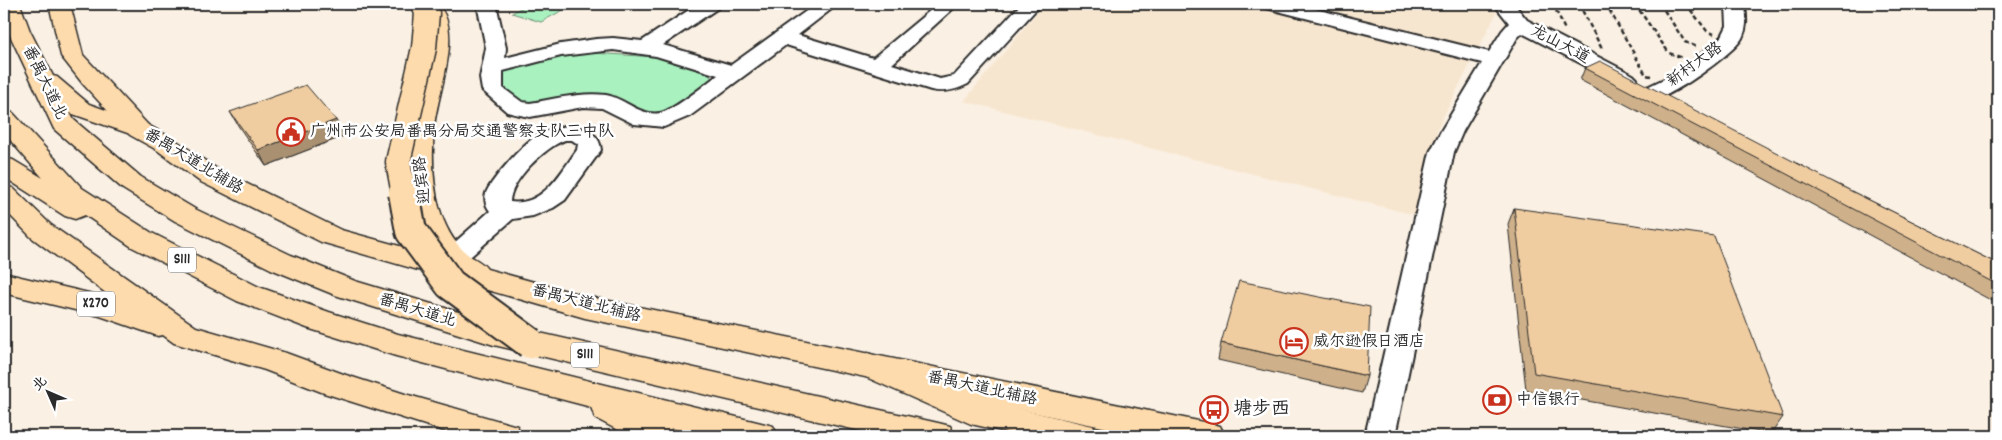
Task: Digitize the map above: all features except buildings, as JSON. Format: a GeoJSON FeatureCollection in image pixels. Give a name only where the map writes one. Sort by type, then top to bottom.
{"type":"FeatureCollection","features":[{"type":"Feature","properties":{"kind":"main road","name":"番禺大道北"},"geometry":{"type":"LineString","coordinates":[[9,4],[18,31],[42,77],[63,124],[132,183],[178,210],[281,262],[345,288],[494,334],[938,436]]}},
{"type":"Feature","properties":{"kind":"main road","name":"番禺大道北辅路"},"geometry":{"type":"LineString","coordinates":[[60,4],[72,56],[139,130],[166,145],[208,175],[331,236],[585,306],[1208,436]]}},
{"type":"Feature","properties":{"kind":"main road"},"geometry":{"type":"LineString","coordinates":[[424,4],[426,13],[424,48],[398,162],[411,231],[450,284],[530,343]]}},
{"type":"Feature","properties":{"kind":"main road","name":"迎宾路"},"geometry":{"type":"LineString","coordinates":[[428,4],[437,21],[434,73],[425,106],[422,128],[420,174],[424,201],[430,221],[453,258],[482,278]]}},
{"type":"Feature","properties":{"kind":"main road"},"geometry":{"type":"LineString","coordinates":[[42,77],[80,109],[139,130]]}},
{"type":"Feature","properties":{"kind":"main road","name":"S111"},"geometry":{"type":"LineString","coordinates":[[4,118],[52,174],[73,194],[142,240],[248,294],[318,320],[396,344],[568,389],[761,436]]}},
{"type":"Feature","properties":{"kind":"main road"},"geometry":{"type":"LineString","coordinates":[[4,166],[70,208],[142,240]]}},
{"type":"Feature","properties":{"kind":"main road"},"geometry":{"type":"LineString","coordinates":[[4,194],[41,230],[185,335],[275,361],[335,384],[405,407],[505,436]]}},
{"type":"Feature","properties":{"kind":"main road","name":"X270"},"geometry":{"type":"LineString","coordinates":[[4,283],[106,307],[185,335]]}},
{"type":"Feature","properties":{"kind":"main road"},"geometry":{"type":"LineString","coordinates":[[868,365],[971,411],[1081,436]]}},
{"type":"Feature","properties":{"kind":"main road"},"geometry":{"type":"LineString","coordinates":[[568,389],[658,436]]}},
{"type":"Feature","properties":{"kind":"street"},"geometry":{"type":"LineString","coordinates":[[486,4],[496,48],[491,78],[493,90],[515,106],[530,110],[583,100],[607,102],[642,120],[664,120],[682,111],[828,4]]}},
{"type":"Feature","properties":{"kind":"street"},"geometry":{"type":"LineString","coordinates":[[645,48],[711,4]]}},
{"type":"Feature","properties":{"kind":"street"},"geometry":{"type":"LineString","coordinates":[[877,66],[949,4]]}},
{"type":"Feature","properties":{"kind":"street"},"geometry":{"type":"LineString","coordinates":[[782,37],[939,85],[950,85],[961,80],[1031,4]]}},
{"type":"Feature","properties":{"kind":"street"},"geometry":{"type":"LineString","coordinates":[[1273,4],[1495,60]]}},
{"type":"Feature","properties":{"kind":"street","name":"龙山大道"},"geometry":{"type":"LineString","coordinates":[[1504,4],[1520,24],[1614,74],[1680,106]]}},
{"type":"Feature","properties":{"kind":"street","name":"新村大路"},"geometry":{"type":"LineString","coordinates":[[1653,93],[1676,82],[1731,39],[1737,26],[1735,4]]}},
{"type":"Feature","properties":{"kind":"street"},"geometry":{"type":"LineString","coordinates":[[1380,436],[1442,152],[1452,131],[1510,35],[1520,24]]}},
{"type":"Feature","properties":{"kind":"street"},"geometry":{"type":"LineString","coordinates":[[493,67],[555,52],[589,47],[627,45],[666,51],[734,73]]}},
{"type":"Feature","properties":{"kind":"street"},"geometry":{"type":"LineString","coordinates":[[571,132],[593,101]]}},
{"type":"Feature","properties":{"kind":"street"},"geometry":{"type":"LineString","coordinates":[[453,258],[506,211],[524,210],[544,204],[556,195],[590,150],[589,142],[582,135],[571,132],[554,136],[534,147],[498,194],[498,205],[506,211]]}},
{"type":"Feature","properties":{"kind":"path"},"geometry":{"type":"LineString","coordinates":[[1579,4],[1614,74]]}},
{"type":"Feature","properties":{"kind":"path"},"geometry":{"type":"LineString","coordinates":[[1606,4],[1646,75],[1664,77],[1676,82]]}},
{"type":"Feature","properties":{"kind":"path"},"geometry":{"type":"LineString","coordinates":[[1635,4],[1669,53],[1707,59]]}},
{"type":"Feature","properties":{"kind":"path"},"geometry":{"type":"LineString","coordinates":[[1660,4],[1685,42],[1707,59]]}},
{"type":"Feature","properties":{"kind":"path"},"geometry":{"type":"LineString","coordinates":[[1686,4],[1707,31],[1731,39]]}},
{"type":"Feature","properties":{"kind":"shaded area"},"geometry":{"type":"Polygon","coordinates":[[[1044,4],[1490,4],[1497,12],[1438,127],[1419,216],[964,101],[1044,4]]]}},
{"type":"Feature","properties":{"kind":"green space"},"geometry":{"type":"Polygon","coordinates":[[[528,4],[574,4],[541,22],[512,13],[528,4]]]}},
{"type":"Feature","properties":{"kind":"green space"},"geometry":{"type":"Polygon","coordinates":[[[592,53],[657,57],[710,74],[712,80],[663,114],[643,114],[609,97],[535,105],[519,103],[501,89],[501,74],[522,63],[592,53]]]}},
{"type":"Feature","properties":{"kind":"place","name":"广州市公安局番禺分局交通警察支队三中队"},"geometry":{"type":"Point","coordinates":[291,132]}},
{"type":"Feature","properties":{"kind":"place","name":"威尔逊假日酒店"},"geometry":{"type":"Point","coordinates":[1294,342]}},
{"type":"Feature","properties":{"kind":"place","name":"中信银行"},"geometry":{"type":"Point","coordinates":[1497,400]}},
{"type":"Feature","properties":{"kind":"place","name":"塘步西"},"geometry":{"type":"Point","coordinates":[1214,410]}}]}
